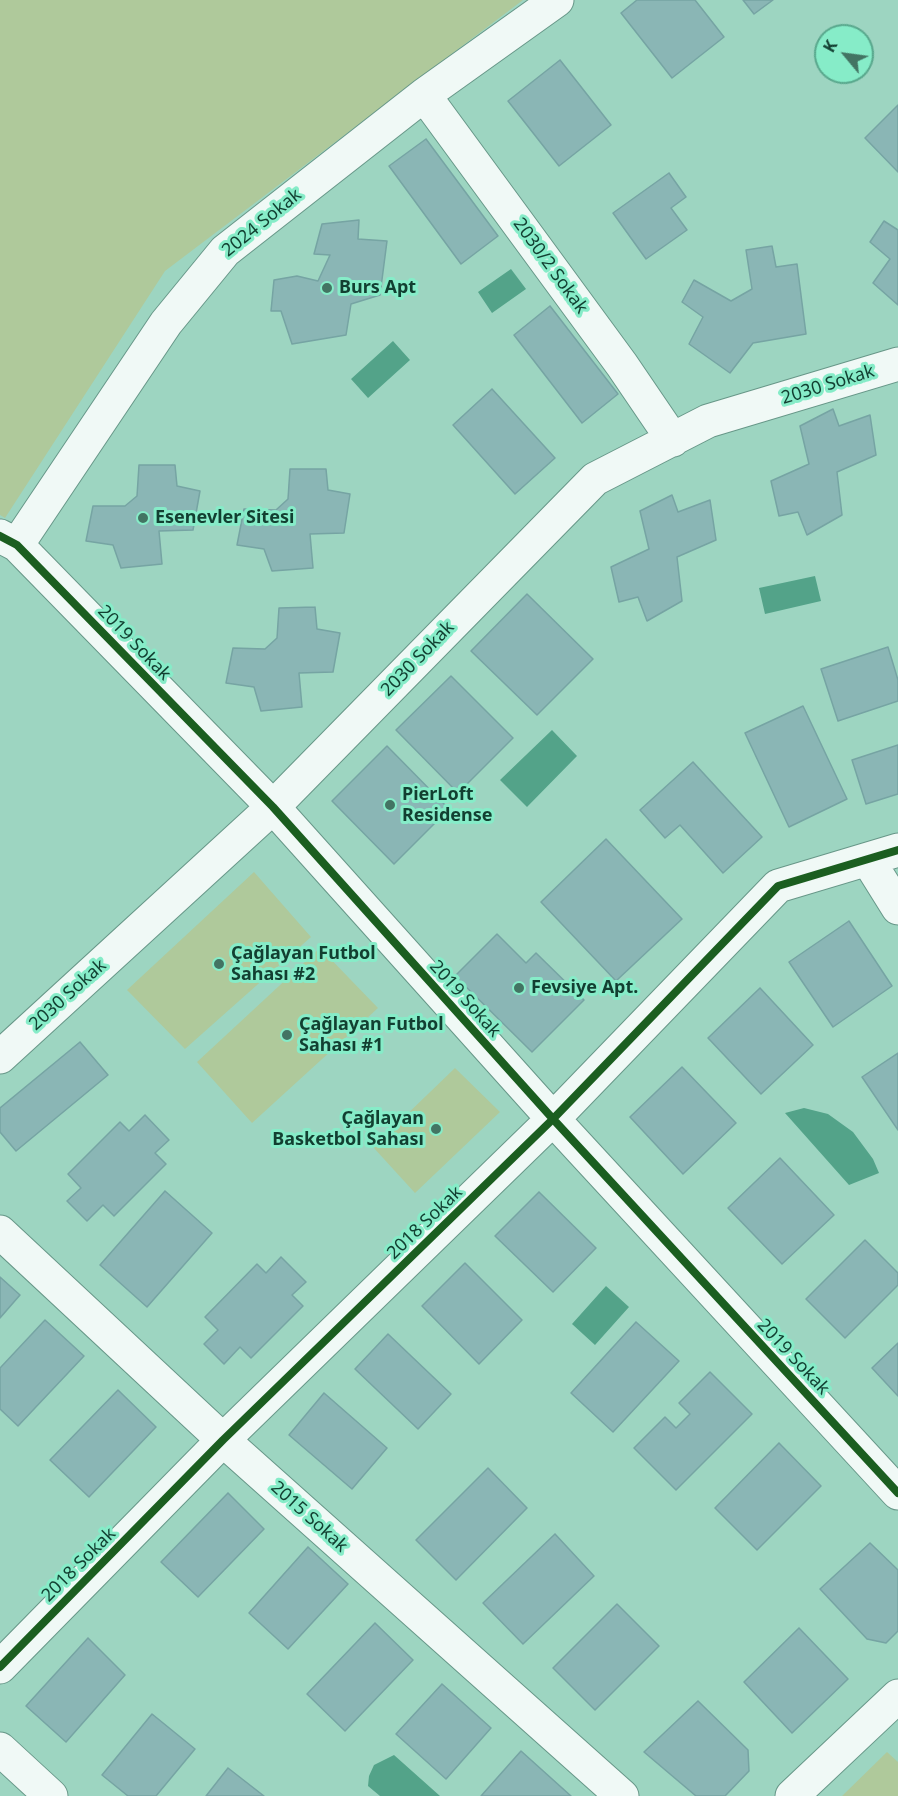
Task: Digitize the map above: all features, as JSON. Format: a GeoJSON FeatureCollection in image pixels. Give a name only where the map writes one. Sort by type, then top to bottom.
{"type":"FeatureCollection","features":[{"type":"Feature","properties":{"kind":"street","name":"2024 Sokak"},"geometry":{"type":"LineString","coordinates":[[9,540],[166,323],[225,251],[424,94],[557,0]]}},
{"type":"Feature","properties":{"kind":"street","name":"2030/2 Sokak"},"geometry":{"type":"LineString","coordinates":[[424,94],[622,364],[673,440]]}},
{"type":"Feature","properties":{"kind":"street","name":"2030 Sokak"},"geometry":{"type":"LineString","coordinates":[[0,1057],[273,807],[595,479],[708,421],[898,364]]}},
{"type":"Feature","properties":{"kind":"street","name":"2019 Sokak"},"geometry":{"type":"LineString","coordinates":[[9,540],[273,807],[553,1119],[898,1493]]}},
{"type":"Feature","properties":{"kind":"street","name":"2018 Sokak"},"geometry":{"type":"LineString","coordinates":[[0,1667],[223,1440],[553,1119],[778,886],[883,855]]}},
{"type":"Feature","properties":{"kind":"street"},"geometry":{"type":"LineString","coordinates":[[883,855],[898,908]]}},
{"type":"Feature","properties":{"kind":"street","name":"2015 Sokak"},"geometry":{"type":"LineString","coordinates":[[0,1232],[223,1440],[622,1796]]}},
{"type":"Feature","properties":{"kind":"street"},"geometry":{"type":"LineString","coordinates":[[792,1796],[898,1696]]}},
{"type":"Feature","properties":{"kind":"street"},"geometry":{"type":"LineString","coordinates":[[0,1749],[51,1796]]}},
{"type":"Feature","properties":{"kind":"shaded area"},"geometry":{"type":"Polygon","coordinates":[[[0,0],[523,0],[165,271],[5,518],[0,515],[0,0]]]}},
{"type":"Feature","properties":{"kind":"shaded area"},"geometry":{"type":"Polygon","coordinates":[[[511,269],[526,289],[492,313],[478,292],[511,269]]]}},
{"type":"Feature","properties":{"kind":"shaded area"},"geometry":{"type":"Polygon","coordinates":[[[393,341],[410,360],[368,398],[351,379],[393,341]]]}},
{"type":"Feature","properties":{"kind":"shaded area"},"geometry":{"type":"Polygon","coordinates":[[[815,576],[821,601],[765,614],[759,588],[815,576]]]}},
{"type":"Feature","properties":{"kind":"shaded area"},"geometry":{"type":"Polygon","coordinates":[[[552,730],[577,756],[527,807],[500,780],[552,730]]]}},
{"type":"Feature","properties":{"kind":"shaded area","name":"Çağlayan Futbol Sahası #2"},"geometry":{"type":"Polygon","coordinates":[[[254,872],[311,937],[185,1049],[127,990],[254,872]]]}},
{"type":"Feature","properties":{"kind":"shaded area","name":"Çağlayan Futbol Sahası #1"},"geometry":{"type":"Polygon","coordinates":[[[320,948],[378,1008],[252,1123],[197,1062],[320,948]]]}},
{"type":"Feature","properties":{"kind":"shaded area","name":"Çağlayan Basketbol Sahası"},"geometry":{"type":"Polygon","coordinates":[[[455,1068],[500,1112],[415,1193],[373,1147],[455,1068]]]}},
{"type":"Feature","properties":{"kind":"shaded area"},"geometry":{"type":"Polygon","coordinates":[[[804,1108],[828,1114],[853,1132],[873,1159],[879,1173],[849,1185],[785,1113],[804,1108]]]}},
{"type":"Feature","properties":{"kind":"shaded area"},"geometry":{"type":"Polygon","coordinates":[[[606,1286],[629,1307],[595,1345],[572,1324],[606,1286]]]}},
{"type":"Feature","properties":{"kind":"shaded area"},"geometry":{"type":"Polygon","coordinates":[[[887,1752],[898,1762],[898,1796],[842,1796],[887,1752]]]}},
{"type":"Feature","properties":{"kind":"shaded area"},"geometry":{"type":"Polygon","coordinates":[[[394,1755],[440,1796],[380,1796],[368,1786],[374,1765],[394,1755]]]}},
{"type":"Feature","properties":{"kind":"building"},"geometry":{"type":"Polygon","coordinates":[[[637,0],[695,0],[724,37],[672,78],[621,13],[637,0]]]}},
{"type":"Feature","properties":{"kind":"building"},"geometry":{"type":"Polygon","coordinates":[[[743,0],[773,0],[754,14],[743,0]]]}},
{"type":"Feature","properties":{"kind":"building"},"geometry":{"type":"Polygon","coordinates":[[[560,60],[611,125],[559,166],[508,101],[560,60]]]}},
{"type":"Feature","properties":{"kind":"building"},"geometry":{"type":"Polygon","coordinates":[[[898,105],[898,172],[865,138],[898,105]]]}},
{"type":"Feature","properties":{"kind":"building"},"geometry":{"type":"Polygon","coordinates":[[[426,139],[498,236],[461,264],[389,166],[426,139]]]}},
{"type":"Feature","properties":{"kind":"building"},"geometry":{"type":"Polygon","coordinates":[[[669,173],[686,197],[671,208],[687,230],[646,259],[613,213],[669,173]]]}},
{"type":"Feature","properties":{"kind":"building","name":"Burs Apt"},"geometry":{"type":"Polygon","coordinates":[[[359,220],[358,239],[387,241],[380,295],[351,304],[346,335],[292,344],[281,311],[271,311],[274,280],[297,276],[318,281],[330,255],[314,254],[322,224],[359,220]]]}},
{"type":"Feature","properties":{"kind":"building"},"geometry":{"type":"Polygon","coordinates":[[[884,221],[898,230],[898,305],[873,283],[890,259],[870,242],[884,221]]]}},
{"type":"Feature","properties":{"kind":"building"},"geometry":{"type":"Polygon","coordinates":[[[772,246],[776,267],[797,264],[806,334],[753,343],[730,373],[689,344],[703,317],[682,302],[694,280],[731,301],[752,289],[746,250],[772,246]]]}},
{"type":"Feature","properties":{"kind":"building"},"geometry":{"type":"Polygon","coordinates":[[[550,306],[618,394],[582,423],[514,335],[550,306]]]}},
{"type":"Feature","properties":{"kind":"building"},"geometry":{"type":"Polygon","coordinates":[[[492,389],[555,458],[515,494],[453,425],[492,389]]]}},
{"type":"Feature","properties":{"kind":"building"},"geometry":{"type":"Polygon","coordinates":[[[833,409],[839,426],[870,415],[876,455],[837,472],[842,515],[807,535],[798,512],[779,516],[771,481],[809,464],[800,426],[833,409]]]}},
{"type":"Feature","properties":{"kind":"building","name":"Esenevler Sitesi"},"geometry":{"type":"Polygon","coordinates":[[[139,465],[175,465],[177,486],[200,491],[193,530],[159,531],[162,564],[121,568],[113,545],[86,541],[93,506],[125,506],[137,496],[139,465]]]}},
{"type":"Feature","properties":{"kind":"building"},"geometry":{"type":"Polygon","coordinates":[[[290,469],[326,469],[328,490],[350,494],[344,533],[310,534],[313,568],[272,571],[264,549],[237,545],[244,509],[276,510],[288,499],[290,469]]]}},
{"type":"Feature","properties":{"kind":"building"},"geometry":{"type":"Polygon","coordinates":[[[672,495],[678,512],[710,500],[716,540],[677,557],[682,601],[647,621],[638,597],[619,602],[611,567],[649,549],[640,511],[672,495]]]}},
{"type":"Feature","properties":{"kind":"building"},"geometry":{"type":"Polygon","coordinates":[[[527,594],[593,659],[537,715],[471,651],[527,594]]]}},
{"type":"Feature","properties":{"kind":"building"},"geometry":{"type":"Polygon","coordinates":[[[315,607],[317,629],[340,633],[333,672],[299,673],[302,707],[261,711],[254,687],[226,683],[233,648],[265,649],[277,638],[279,608],[315,607]]]}},
{"type":"Feature","properties":{"kind":"building"},"geometry":{"type":"Polygon","coordinates":[[[888,647],[898,680],[898,701],[838,721],[821,669],[888,647]]]}},
{"type":"Feature","properties":{"kind":"building"},"geometry":{"type":"Polygon","coordinates":[[[451,676],[513,738],[458,793],[396,730],[451,676]]]}},
{"type":"Feature","properties":{"kind":"building"},"geometry":{"type":"Polygon","coordinates":[[[803,706],[847,799],[789,827],[745,733],[803,706]]]}},
{"type":"Feature","properties":{"kind":"building"},"geometry":{"type":"Polygon","coordinates":[[[898,745],[898,794],[866,804],[852,760],[898,745]]]}},
{"type":"Feature","properties":{"kind":"building","name":"PierLoft Residense"},"geometry":{"type":"Polygon","coordinates":[[[387,746],[449,809],[394,864],[332,801],[387,746]]]}},
{"type":"Feature","properties":{"kind":"building"},"geometry":{"type":"Polygon","coordinates":[[[693,762],[762,837],[723,873],[680,825],[665,838],[640,810],[693,762]]]}},
{"type":"Feature","properties":{"kind":"building"},"geometry":{"type":"Polygon","coordinates":[[[606,839],[682,919],[616,981],[541,902],[606,839]]]}},
{"type":"Feature","properties":{"kind":"building"},"geometry":{"type":"Polygon","coordinates":[[[849,921],[892,986],[833,1027],[789,962],[849,921]]]}},
{"type":"Feature","properties":{"kind":"building","name":"Fevsiye Apt."},"geometry":{"type":"Polygon","coordinates":[[[497,934],[526,963],[536,953],[584,1000],[532,1052],[455,976],[497,934]]]}},
{"type":"Feature","properties":{"kind":"building"},"geometry":{"type":"Polygon","coordinates":[[[760,988],[813,1045],[761,1094],[708,1038],[760,988]]]}},
{"type":"Feature","properties":{"kind":"building"},"geometry":{"type":"Polygon","coordinates":[[[80,1042],[108,1075],[16,1151],[0,1132],[0,1108],[80,1042]]]}},
{"type":"Feature","properties":{"kind":"building"},"geometry":{"type":"Polygon","coordinates":[[[898,1053],[898,1130],[862,1077],[898,1053]]]}},
{"type":"Feature","properties":{"kind":"building"},"geometry":{"type":"Polygon","coordinates":[[[682,1067],[736,1123],[683,1174],[630,1117],[682,1067]]]}},
{"type":"Feature","properties":{"kind":"building"},"geometry":{"type":"Polygon","coordinates":[[[145,1115],[169,1140],[155,1153],[166,1164],[114,1216],[103,1205],[87,1221],[67,1201],[81,1188],[68,1174],[120,1122],[129,1131],[145,1115]]]}},
{"type":"Feature","properties":{"kind":"building"},"geometry":{"type":"Polygon","coordinates":[[[780,1158],[834,1215],[782,1264],[728,1208],[780,1158]]]}},
{"type":"Feature","properties":{"kind":"building"},"geometry":{"type":"Polygon","coordinates":[[[165,1191],[212,1233],[147,1307],[100,1265],[165,1191]]]}},
{"type":"Feature","properties":{"kind":"building"},"geometry":{"type":"Polygon","coordinates":[[[539,1192],[596,1248],[553,1292],[495,1236],[539,1192]]]}},
{"type":"Feature","properties":{"kind":"building"},"geometry":{"type":"Polygon","coordinates":[[[865,1240],[898,1273],[898,1285],[845,1338],[806,1299],[865,1240]]]}},
{"type":"Feature","properties":{"kind":"building"},"geometry":{"type":"Polygon","coordinates":[[[281,1257],[306,1282],[292,1295],[303,1306],[251,1358],[240,1347],[224,1364],[204,1344],[218,1330],[205,1317],[257,1264],[266,1273],[281,1257]]]}},
{"type":"Feature","properties":{"kind":"building"},"geometry":{"type":"Polygon","coordinates":[[[465,1263],[522,1320],[479,1364],[422,1306],[465,1263]]]}},
{"type":"Feature","properties":{"kind":"building"},"geometry":{"type":"Polygon","coordinates":[[[0,1277],[20,1295],[0,1318],[0,1277]]]}},
{"type":"Feature","properties":{"kind":"building"},"geometry":{"type":"Polygon","coordinates":[[[45,1320],[84,1356],[18,1426],[0,1409],[0,1368],[45,1320]]]}},
{"type":"Feature","properties":{"kind":"building"},"geometry":{"type":"Polygon","coordinates":[[[636,1322],[679,1361],[613,1432],[571,1393],[636,1322]]]}},
{"type":"Feature","properties":{"kind":"building"},"geometry":{"type":"Polygon","coordinates":[[[388,1334],[451,1394],[418,1429],[355,1369],[388,1334]]]}},
{"type":"Feature","properties":{"kind":"building"},"geometry":{"type":"Polygon","coordinates":[[[898,1343],[898,1396],[872,1368],[898,1343]]]}},
{"type":"Feature","properties":{"kind":"building"},"geometry":{"type":"Polygon","coordinates":[[[710,1372],[752,1414],[676,1490],[634,1448],[665,1417],[676,1428],[690,1414],[679,1403],[710,1372]]]}},
{"type":"Feature","properties":{"kind":"building"},"geometry":{"type":"Polygon","coordinates":[[[118,1390],[156,1427],[89,1497],[50,1460],[118,1390]]]}},
{"type":"Feature","properties":{"kind":"building"},"geometry":{"type":"Polygon","coordinates":[[[324,1393],[387,1448],[352,1489],[289,1435],[324,1393]]]}},
{"type":"Feature","properties":{"kind":"building"},"geometry":{"type":"Polygon","coordinates":[[[779,1443],[821,1486],[757,1550],[715,1508],[779,1443]]]}},
{"type":"Feature","properties":{"kind":"building"},"geometry":{"type":"Polygon","coordinates":[[[488,1468],[527,1508],[456,1580],[416,1540],[488,1468]]]}},
{"type":"Feature","properties":{"kind":"building"},"geometry":{"type":"Polygon","coordinates":[[[228,1493],[264,1529],[198,1597],[161,1562],[228,1493]]]}},
{"type":"Feature","properties":{"kind":"building"},"geometry":{"type":"Polygon","coordinates":[[[555,1534],[594,1576],[523,1644],[483,1603],[555,1534]]]}},
{"type":"Feature","properties":{"kind":"building"},"geometry":{"type":"Polygon","coordinates":[[[870,1543],[898,1570],[898,1631],[886,1643],[867,1639],[820,1589],[870,1543]]]}},
{"type":"Feature","properties":{"kind":"building"},"geometry":{"type":"Polygon","coordinates":[[[308,1547],[348,1584],[288,1649],[249,1613],[308,1547]]]}},
{"type":"Feature","properties":{"kind":"building"},"geometry":{"type":"Polygon","coordinates":[[[617,1604],[659,1646],[595,1710],[553,1668],[617,1604]]]}},
{"type":"Feature","properties":{"kind":"building"},"geometry":{"type":"Polygon","coordinates":[[[375,1623],[413,1660],[345,1731],[307,1694],[375,1623]]]}},
{"type":"Feature","properties":{"kind":"building"},"geometry":{"type":"Polygon","coordinates":[[[799,1628],[848,1679],[792,1733],[744,1682],[799,1628]]]}},
{"type":"Feature","properties":{"kind":"building"},"geometry":{"type":"Polygon","coordinates":[[[88,1638],[125,1675],[66,1742],[26,1706],[88,1638]]]}},
{"type":"Feature","properties":{"kind":"building"},"geometry":{"type":"Polygon","coordinates":[[[442,1684],[491,1728],[446,1779],[396,1734],[442,1684]]]}},
{"type":"Feature","properties":{"kind":"building"},"geometry":{"type":"Polygon","coordinates":[[[698,1701],[748,1750],[749,1771],[725,1796],[696,1796],[644,1752],[698,1701]]]}},
{"type":"Feature","properties":{"kind":"building"},"geometry":{"type":"Polygon","coordinates":[[[152,1714],[195,1749],[156,1796],[128,1796],[102,1775],[152,1714]]]}},
{"type":"Feature","properties":{"kind":"building"},"geometry":{"type":"Polygon","coordinates":[[[521,1751],[571,1796],[481,1796],[521,1751]]]}},
{"type":"Feature","properties":{"kind":"building"},"geometry":{"type":"Polygon","coordinates":[[[228,1768],[264,1796],[206,1796],[228,1768]]]}},
{"type":"Feature","properties":{"kind":"cycle path"},"geometry":{"type":"LineString","coordinates":[[0,536],[17,545],[273,807],[553,1119],[898,1493]]}},
{"type":"Feature","properties":{"kind":"cycle path"},"geometry":{"type":"LineString","coordinates":[[0,1667],[223,1440],[553,1119],[778,886],[898,850]]}},
{"type":"Feature","properties":{"kind":"place","name":"Burs Apt"},"geometry":{"type":"Point","coordinates":[327,288]}},
{"type":"Feature","properties":{"kind":"place","name":"Esenevler Sitesi"},"geometry":{"type":"Point","coordinates":[143,518]}},
{"type":"Feature","properties":{"kind":"place","name":"PierLoft Residense"},"geometry":{"type":"Point","coordinates":[390,805]}},
{"type":"Feature","properties":{"kind":"place","name":"Çağlayan Futbol Sahası #2"},"geometry":{"type":"Point","coordinates":[219,964]}},
{"type":"Feature","properties":{"kind":"place","name":"Fevsiye Apt."},"geometry":{"type":"Point","coordinates":[519,988]}},
{"type":"Feature","properties":{"kind":"place","name":"Çağlayan Futbol Sahası #1"},"geometry":{"type":"Point","coordinates":[287,1035]}},
{"type":"Feature","properties":{"kind":"place","name":"Çağlayan Basketbol Sahası"},"geometry":{"type":"Point","coordinates":[436,1129]}}]}
